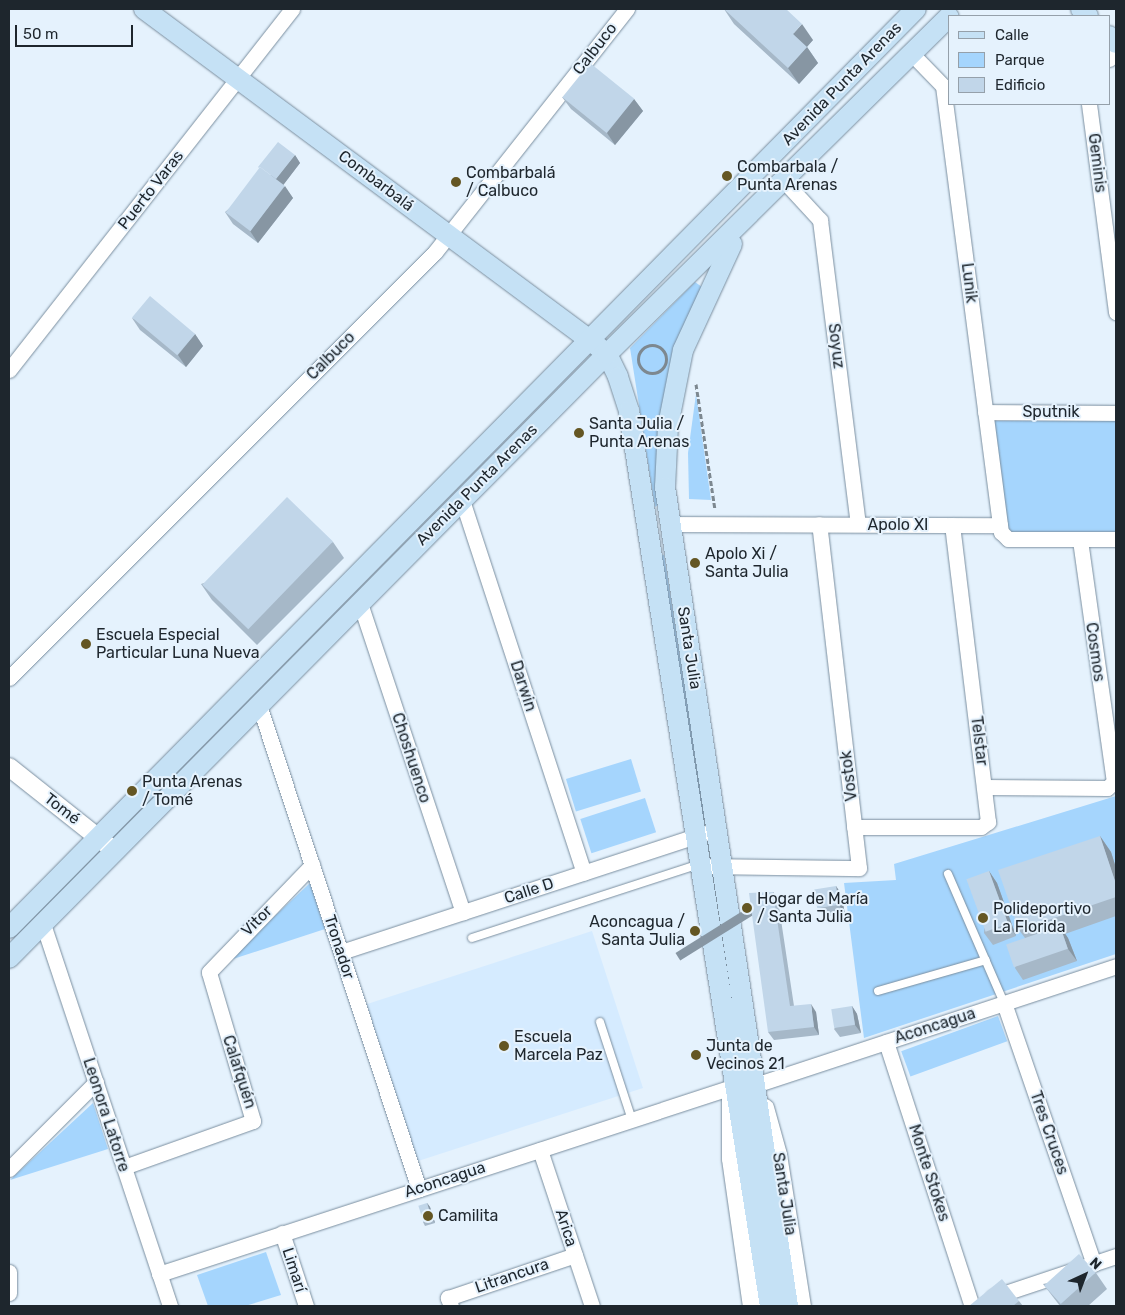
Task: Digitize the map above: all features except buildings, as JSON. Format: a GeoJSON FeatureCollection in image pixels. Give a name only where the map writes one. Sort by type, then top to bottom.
{"type":"FeatureCollection","features":[{"type":"Feature","properties":{"kind":"main road","name":"Combarbalá"},"geometry":{"type":"LineString","coordinates":[[144,9],[607,354]]}},
{"type":"Feature","properties":{"kind":"main road","name":"Avenida Punta Arenas"},"geometry":{"type":"LineString","coordinates":[[9,928],[591,341],[916,9]]}},
{"type":"Feature","properties":{"kind":"main road","name":"Avenida Punta Arenas"},"geometry":{"type":"LineString","coordinates":[[9,958],[607,354],[744,223],[948,17]]}},
{"type":"Feature","properties":{"kind":"main road","name":"Santa Julia"},"geometry":{"type":"LineString","coordinates":[[744,223],[708,288],[678,369],[666,446],[669,524],[717,829],[788,1306]]}},
{"type":"Feature","properties":{"kind":"main road","name":"Santa Julia"},"geometry":{"type":"LineString","coordinates":[[607,354],[629,411],[697,866],[732,1087],[770,1306]]}},
{"type":"Feature","properties":{"kind":"street","name":"Puerto Varas"},"geometry":{"type":"LineString","coordinates":[[9,370],[292,9]]}},
{"type":"Feature","properties":{"kind":"street","name":"Calbuco"},"geometry":{"type":"LineString","coordinates":[[9,678],[449,235],[626,9]]}},
{"type":"Feature","properties":{"kind":"street","name":"Lunik"},"geometry":{"type":"LineString","coordinates":[[912,54],[943,86],[1000,525]]}},
{"type":"Feature","properties":{"kind":"street","name":"Geminis"},"geometry":{"type":"LineString","coordinates":[[1089,105],[1116,312]]}},
{"type":"Feature","properties":{"kind":"street","name":"Soyuz"},"geometry":{"type":"LineString","coordinates":[[785,182],[820,220],[858,524]]}},
{"type":"Feature","properties":{"kind":"street","name":"Sputnik"},"geometry":{"type":"LineString","coordinates":[[985,412],[1116,413]]}},
{"type":"Feature","properties":{"kind":"street","name":"Darwin"},"geometry":{"type":"LineString","coordinates":[[462,500],[584,873]]}},
{"type":"Feature","properties":{"kind":"street","name":"Apolo XI"},"geometry":{"type":"LineString","coordinates":[[669,524],[1000,525]]}},
{"type":"Feature","properties":{"kind":"street","name":"Vostok"},"geometry":{"type":"LineString","coordinates":[[697,866],[859,868],[819,524]]}},
{"type":"Feature","properties":{"kind":"street","name":"Telstar"},"geometry":{"type":"LineString","coordinates":[[854,827],[984,826],[988,819],[952,525]]}},
{"type":"Feature","properties":{"kind":"street"},"geometry":{"type":"LineString","coordinates":[[1000,525],[1008,539],[1116,539]]}},
{"type":"Feature","properties":{"kind":"street","name":"Cosmos"},"geometry":{"type":"LineString","coordinates":[[985,787],[1107,788],[1114,782],[1114,768],[1080,539]]}},
{"type":"Feature","properties":{"kind":"street","name":"Choshuenco"},"geometry":{"type":"LineString","coordinates":[[360,603],[463,912]]}},
{"type":"Feature","properties":{"kind":"street","name":"Tronador"},"geometry":{"type":"LineString","coordinates":[[259,705],[419,1189]]}},
{"type":"Feature","properties":{"kind":"street","name":"Tomé"},"geometry":{"type":"LineString","coordinates":[[9,767],[115,851]]}},
{"type":"Feature","properties":{"kind":"street","name":"Calle D"},"geometry":{"type":"LineString","coordinates":[[341,952],[717,829]]}},
{"type":"Feature","properties":{"kind":"street","name":"Vitor"},"geometry":{"type":"LineString","coordinates":[[208,979],[213,965],[312,865]]}},
{"type":"Feature","properties":{"kind":"street","name":"Leonora Latorre"},"geometry":{"type":"LineString","coordinates":[[43,924],[170,1306]]}},
{"type":"Feature","properties":{"kind":"street","name":"Aconcagua"},"geometry":{"type":"LineString","coordinates":[[755,1085],[1116,966]]}},
{"type":"Feature","properties":{"kind":"street","name":"Calafquén"},"geometry":{"type":"LineString","coordinates":[[124,1167],[253,1121],[208,979]]}},
{"type":"Feature","properties":{"kind":"street","name":"Tres Cruces"},"geometry":{"type":"LineString","coordinates":[[1004,1003],[1094,1264]]}},
{"type":"Feature","properties":{"kind":"street","name":"Monte Stokes"},"geometry":{"type":"LineString","coordinates":[[886,1042],[967,1305]]}},
{"type":"Feature","properties":{"kind":"street"},"geometry":{"type":"LineString","coordinates":[[9,1169],[96,1082]]}},
{"type":"Feature","properties":{"kind":"street","name":"Santa Julia"},"geometry":{"type":"LineString","coordinates":[[755,1085],[778,1155],[802,1306]]}},
{"type":"Feature","properties":{"kind":"street","name":"Aconcagua"},"geometry":{"type":"LineString","coordinates":[[159,1274],[732,1087]]}},
{"type":"Feature","properties":{"kind":"street","name":"Santa Julia"},"geometry":{"type":"LineString","coordinates":[[732,1087],[731,1159],[752,1306]]}},
{"type":"Feature","properties":{"kind":"street","name":"Arica"},"geometry":{"type":"LineString","coordinates":[[540,1150],[592,1306]]}},
{"type":"Feature","properties":{"kind":"street","name":"Limarí"},"geometry":{"type":"LineString","coordinates":[[282,1233],[306,1306]]}},
{"type":"Feature","properties":{"kind":"street","name":"Litrancura"},"geometry":{"type":"LineString","coordinates":[[450,1302],[575,1255]]}},
{"type":"Feature","properties":{"kind":"street"},"geometry":{"type":"LineString","coordinates":[[967,1305],[1116,1256]]}},
{"type":"Feature","properties":{"kind":"street"},"geometry":{"type":"LineString","coordinates":[[9,1272],[9,1294]]}},
{"type":"Feature","properties":{"kind":"lane"},"geometry":{"type":"LineString","coordinates":[[472,938],[697,866]]}},
{"type":"Feature","properties":{"kind":"lane"},"geometry":{"type":"LineString","coordinates":[[948,874],[1004,1003]]}},
{"type":"Feature","properties":{"kind":"lane"},"geometry":{"type":"LineString","coordinates":[[878,991],[986,960]]}},
{"type":"Feature","properties":{"kind":"lane"},"geometry":{"type":"LineString","coordinates":[[600,1022],[632,1120]]}},
{"type":"Feature","properties":{"kind":"path"},"geometry":{"type":"LineString","coordinates":[[650,345],[662,349],[666,357],[664,367],[654,373],[644,371],[637,361],[640,351],[650,345]]}},
{"type":"Feature","properties":{"kind":"path"},"geometry":{"type":"LineString","coordinates":[[696,384],[715,509]]}},
{"type":"Feature","properties":{"kind":"shaded area","name":"Escuela Marcela Paz"},"geometry":{"type":"Polygon","coordinates":[[[592,931],[643,1088],[417,1161],[366,1005],[592,931]]]}},
{"type":"Feature","properties":{"kind":"green space"},"geometry":{"type":"Polygon","coordinates":[[[695,282],[702,287],[657,452],[659,504],[655,507],[630,348],[695,282]]]}},
{"type":"Feature","properties":{"kind":"green space"},"geometry":{"type":"Polygon","coordinates":[[[696,394],[711,500],[689,499],[688,453],[696,394]]]}},
{"type":"Feature","properties":{"kind":"green space"},"geometry":{"type":"Polygon","coordinates":[[[1116,420],[1116,535],[1014,535],[1007,531],[993,421],[1116,420]]]}},
{"type":"Feature","properties":{"kind":"green space"},"geometry":{"type":"Polygon","coordinates":[[[661,555],[664,555],[706,819],[703,819],[661,555]]]}},
{"type":"Feature","properties":{"kind":"green space"},"geometry":{"type":"Polygon","coordinates":[[[631,759],[641,792],[576,811],[566,779],[631,759]]]}},
{"type":"Feature","properties":{"kind":"green space","name":"Polideportivo La Florida"},"geometry":{"type":"Polygon","coordinates":[[[1116,796],[1116,954],[864,1038],[844,883],[896,880],[894,864],[1116,796]]]}},
{"type":"Feature","properties":{"kind":"green space"},"geometry":{"type":"Polygon","coordinates":[[[645,798],[656,832],[591,853],[580,819],[645,798]]]}},
{"type":"Feature","properties":{"kind":"green space"},"geometry":{"type":"Polygon","coordinates":[[[310,883],[325,929],[227,961],[310,883]]]}},
{"type":"Feature","properties":{"kind":"green space"},"geometry":{"type":"Polygon","coordinates":[[[998,1016],[1007,1041],[910,1077],[901,1051],[998,1016]]]}},
{"type":"Feature","properties":{"kind":"green space"},"geometry":{"type":"Polygon","coordinates":[[[93,1103],[108,1149],[10,1180],[93,1103]]]}},
{"type":"Feature","properties":{"kind":"green space"},"geometry":{"type":"Polygon","coordinates":[[[266,1252],[281,1295],[245,1306],[208,1306],[197,1275],[266,1252]]]}},
{"type":"Feature","properties":{"kind":"place","name":"Combarbala / Punta Arenas"},"geometry":{"type":"Point","coordinates":[727,176]}},
{"type":"Feature","properties":{"kind":"place","name":"Combarbalá / Calbuco"},"geometry":{"type":"Point","coordinates":[456,182]}},
{"type":"Feature","properties":{"kind":"place","name":"Santa Julia / Punta Arenas"},"geometry":{"type":"Point","coordinates":[579,433]}},
{"type":"Feature","properties":{"kind":"place","name":"Apolo Xi / Santa Julia"},"geometry":{"type":"Point","coordinates":[695,563]}},
{"type":"Feature","properties":{"kind":"place","name":"Escuela Especial Particular Luna Nueva"},"geometry":{"type":"Point","coordinates":[86,644]}},
{"type":"Feature","properties":{"kind":"place","name":"Punta Arenas / Tomé"},"geometry":{"type":"Point","coordinates":[132,791]}},
{"type":"Feature","properties":{"kind":"place","name":"Hogar de María / Santa Julia"},"geometry":{"type":"Point","coordinates":[747,908]}},
{"type":"Feature","properties":{"kind":"place","name":"Polideportivo La Florida"},"geometry":{"type":"Point","coordinates":[983,918]}},
{"type":"Feature","properties":{"kind":"place","name":"Aconcagua / Santa Julia"},"geometry":{"type":"Point","coordinates":[695,931]}},
{"type":"Feature","properties":{"kind":"place","name":"Escuela Marcela Paz"},"geometry":{"type":"Point","coordinates":[504,1046]}},
{"type":"Feature","properties":{"kind":"place","name":"Junta de Vecinos 21"},"geometry":{"type":"Point","coordinates":[696,1055]}},
{"type":"Feature","properties":{"kind":"place","name":"Camilita"},"geometry":{"type":"Point","coordinates":[428,1216]}}]}
